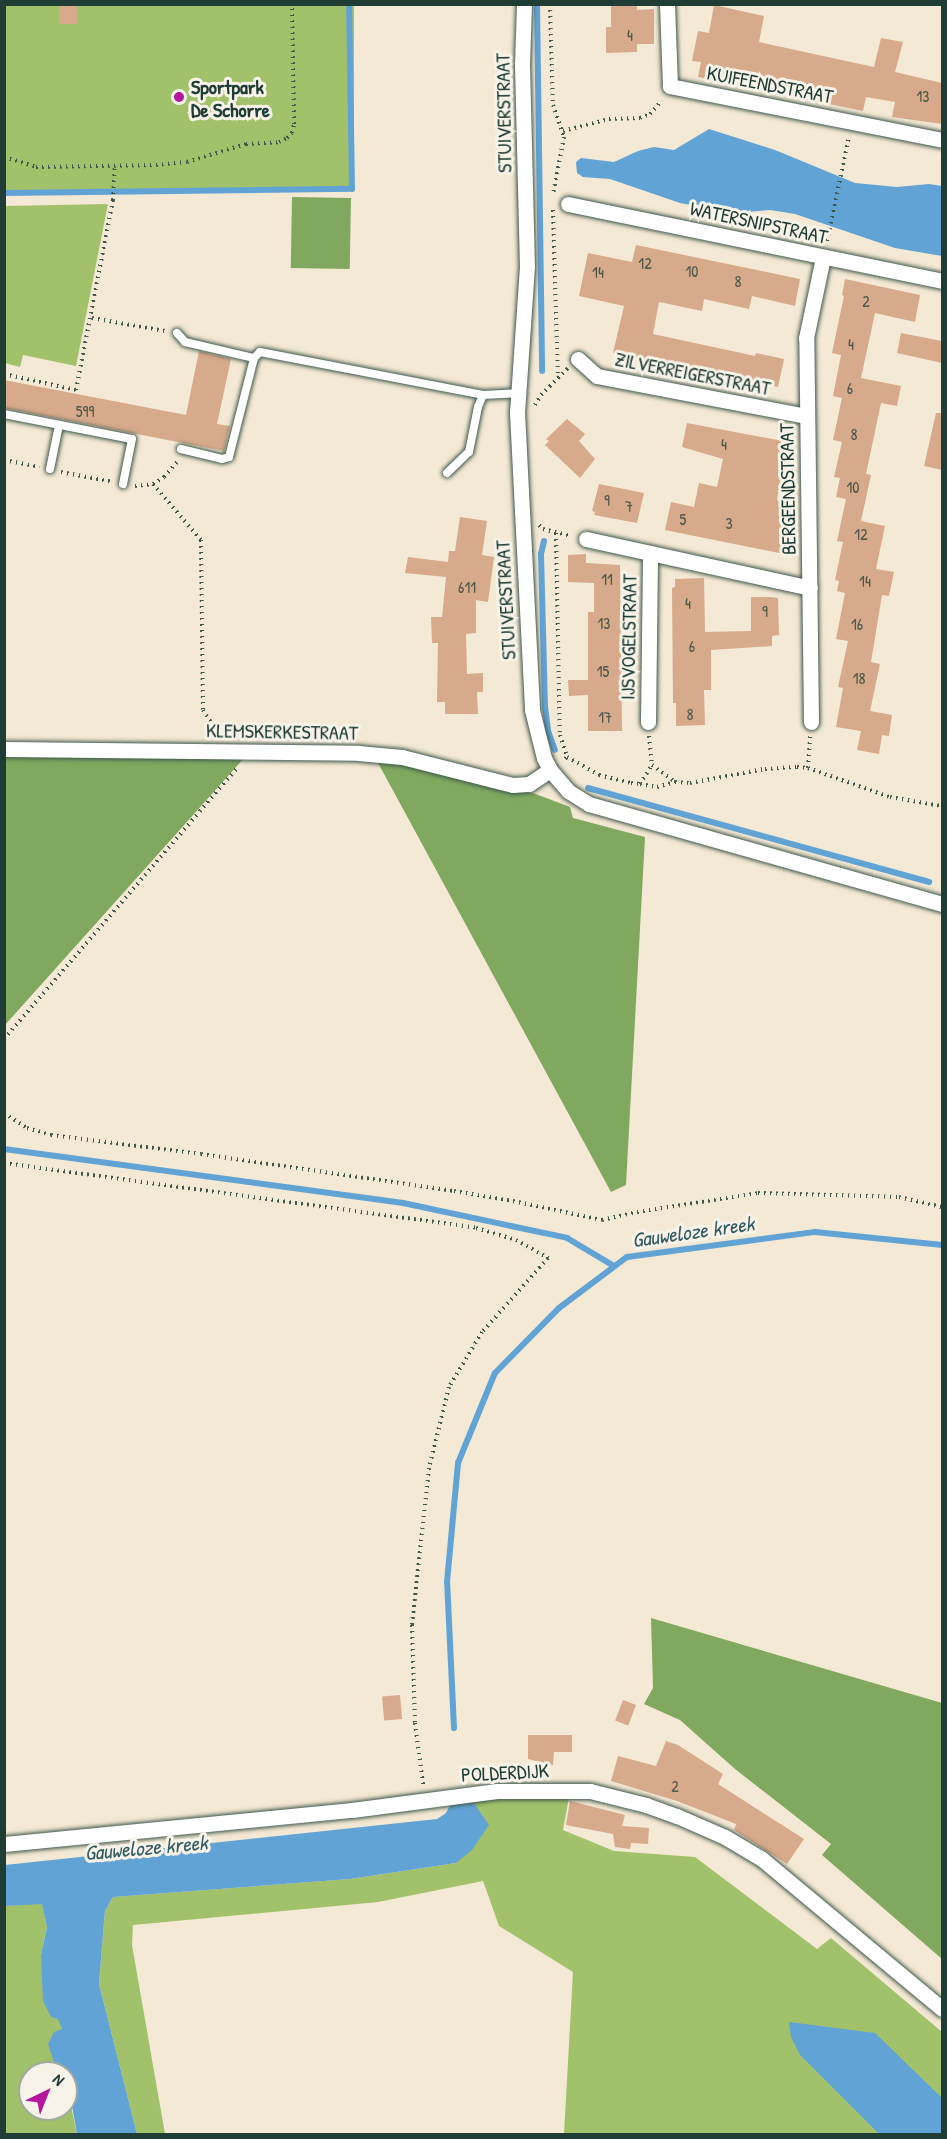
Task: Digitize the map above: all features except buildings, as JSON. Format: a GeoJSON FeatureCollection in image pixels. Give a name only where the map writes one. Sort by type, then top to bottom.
{"type":"FeatureCollection","features":[{"type":"Feature","properties":{"kind":"street","name":"STUIVERSTRAAT"},"geometry":{"type":"LineString","coordinates":[[525,4],[522,64],[527,266],[517,393],[532,710],[537,737],[549,770],[568,791],[589,804],[942,904]]}},
{"type":"Feature","properties":{"kind":"street"},"geometry":{"type":"LineString","coordinates":[[667,4],[670,86]]}},
{"type":"Feature","properties":{"kind":"street","name":"KUIFEENDSTRAAT"},"geometry":{"type":"LineString","coordinates":[[670,86],[942,140]]}},
{"type":"Feature","properties":{"kind":"street","name":"WATERSNIPSTRAAT"},"geometry":{"type":"LineString","coordinates":[[568,204],[942,281]]}},
{"type":"Feature","properties":{"kind":"street","name":"BERGEENDSTRAAT"},"geometry":{"type":"LineString","coordinates":[[811,722],[806,338],[823,257]]}},
{"type":"Feature","properties":{"kind":"street","name":"ZILVERREIGERSTRAAT"},"geometry":{"type":"LineString","coordinates":[[578,358],[597,376],[806,416]]}},
{"type":"Feature","properties":{"kind":"street","name":"IJSVOGELSTRAAT"},"geometry":{"type":"LineString","coordinates":[[586,539],[810,588]]}},
{"type":"Feature","properties":{"kind":"street","name":"IJSVOGELSTRAAT"},"geometry":{"type":"LineString","coordinates":[[648,722],[650,553]]}},
{"type":"Feature","properties":{"kind":"street","name":"KLEMSKERKESTRAAT"},"geometry":{"type":"LineString","coordinates":[[4,749],[252,750],[402,757],[513,785],[530,784],[549,770]]}},
{"type":"Feature","properties":{"kind":"street","name":"POLDERDIJK"},"geometry":{"type":"LineString","coordinates":[[4,1844],[352,1810],[515,1790],[590,1791],[646,1805],[699,1825],[762,1859],[942,2009]]}},
{"type":"Feature","properties":{"kind":"lane"},"geometry":{"type":"LineString","coordinates":[[177,333],[185,342],[254,358]]}},
{"type":"Feature","properties":{"kind":"lane"},"geometry":{"type":"LineString","coordinates":[[181,449],[222,459],[229,457],[254,358],[260,352],[483,395],[517,393]]}},
{"type":"Feature","properties":{"kind":"lane"},"geometry":{"type":"LineString","coordinates":[[447,473],[469,452],[478,407],[483,395]]}},
{"type":"Feature","properties":{"kind":"lane"},"geometry":{"type":"LineString","coordinates":[[4,414],[132,439],[123,484]]}},
{"type":"Feature","properties":{"kind":"lane"},"geometry":{"type":"LineString","coordinates":[[50,470],[58,425]]}},
{"type":"Feature","properties":{"kind":"path"},"geometry":{"type":"LineString","coordinates":[[4,157],[36,167],[115,167],[187,162],[246,144],[279,142],[287,138],[292,133],[294,124],[292,4]]}},
{"type":"Feature","properties":{"kind":"path"},"geometry":{"type":"LineString","coordinates":[[538,399],[558,378],[552,199],[564,143],[563,131],[553,105],[550,4]]}},
{"type":"Feature","properties":{"kind":"path"},"geometry":{"type":"LineString","coordinates":[[563,131],[581,124],[640,118],[650,114],[670,86]]}},
{"type":"Feature","properties":{"kind":"path"},"geometry":{"type":"LineString","coordinates":[[829,233],[852,122]]}},
{"type":"Feature","properties":{"kind":"path"},"geometry":{"type":"LineString","coordinates":[[4,374],[76,390],[92,318],[113,200],[115,167]]}},
{"type":"Feature","properties":{"kind":"path"},"geometry":{"type":"LineString","coordinates":[[92,318],[177,333]]}},
{"type":"Feature","properties":{"kind":"path"},"geometry":{"type":"LineString","coordinates":[[4,460],[123,484],[144,486],[153,484],[172,470],[181,449]]}},
{"type":"Feature","properties":{"kind":"path"},"geometry":{"type":"LineString","coordinates":[[153,484],[201,540],[203,710],[223,739]]}},
{"type":"Feature","properties":{"kind":"path"},"geometry":{"type":"LineString","coordinates":[[543,529],[586,539]]}},
{"type":"Feature","properties":{"kind":"path"},"geometry":{"type":"LineString","coordinates":[[556,533],[560,735],[567,758],[599,775],[657,787],[675,782],[698,782],[765,769],[808,768],[890,796],[942,807]]}},
{"type":"Feature","properties":{"kind":"path"},"geometry":{"type":"LineString","coordinates":[[640,784],[652,765],[648,722]]}},
{"type":"Feature","properties":{"kind":"path"},"geometry":{"type":"LineString","coordinates":[[808,768],[811,722]]}},
{"type":"Feature","properties":{"kind":"path"},"geometry":{"type":"LineString","coordinates":[[4,1039],[252,750]]}},
{"type":"Feature","properties":{"kind":"path"},"geometry":{"type":"LineString","coordinates":[[549,770],[567,758]]}},
{"type":"Feature","properties":{"kind":"path"},"geometry":{"type":"LineString","coordinates":[[652,765],[675,782]]}},
{"type":"Feature","properties":{"kind":"path"},"geometry":{"type":"LineString","coordinates":[[4,1113],[27,1128],[51,1135],[201,1154],[489,1197],[602,1220],[637,1212],[758,1194],[899,1197],[942,1207]]}},
{"type":"Feature","properties":{"kind":"path"},"geometry":{"type":"LineString","coordinates":[[4,1163],[476,1228],[516,1240],[548,1258],[482,1332],[449,1387],[429,1468],[412,1624],[415,1723],[425,1800]]}},
{"type":"Feature","properties":{"kind":"green space","name":"Sportpark De Schorre"},"geometry":{"type":"Polygon","coordinates":[[[5,5],[354,5],[354,190],[5,190],[5,5]]]}},
{"type":"Feature","properties":{"kind":"green space"},"geometry":{"type":"Polygon","coordinates":[[[292,197],[351,198],[350,269],[291,268],[292,197]]]}},
{"type":"Feature","properties":{"kind":"green space"},"geometry":{"type":"Polygon","coordinates":[[[108,204],[76,366],[23,355],[20,367],[5,363],[5,206],[108,204]]]}},
{"type":"Feature","properties":{"kind":"green space"},"geometry":{"type":"Polygon","coordinates":[[[5,756],[245,757],[5,1025],[5,756]]]}},
{"type":"Feature","properties":{"kind":"green space"},"geometry":{"type":"Polygon","coordinates":[[[377,761],[401,763],[512,792],[533,793],[570,807],[573,818],[645,837],[626,1185],[611,1192],[377,761]]]}},
{"type":"Feature","properties":{"kind":"green space"},"geometry":{"type":"Polygon","coordinates":[[[651,1618],[942,1703],[942,1959],[822,1855],[831,1844],[735,1769],[680,1720],[644,1704],[653,1688],[651,1618]]]}},
{"type":"Feature","properties":{"kind":"green space"},"geometry":{"type":"Polygon","coordinates":[[[523,1793],[569,1797],[563,1830],[614,1851],[695,1857],[817,1949],[831,1938],[942,2032],[942,2134],[564,2134],[573,1972],[499,1926],[483,1881],[378,1902],[133,1925],[132,1945],[165,2134],[137,2134],[99,1984],[105,1911],[113,1897],[350,1879],[456,1863],[472,1800],[523,1793]]]}},
{"type":"Feature","properties":{"kind":"green space"},"geometry":{"type":"Polygon","coordinates":[[[42,1903],[47,1927],[41,1955],[62,2029],[56,2061],[18,2061],[18,2121],[74,2121],[77,2134],[5,2134],[5,1906],[42,1903]]]}},
{"type":"Feature","properties":{"kind":"water"},"geometry":{"type":"Polygon","coordinates":[[[709,129],[775,150],[855,183],[897,187],[929,184],[942,186],[942,256],[895,248],[795,214],[770,210],[734,213],[680,203],[610,179],[583,177],[577,173],[576,162],[581,158],[614,162],[638,151],[654,147],[674,150],[709,129]]]}},
{"type":"Feature","properties":{"kind":"water"},"geometry":{"type":"Polygon","coordinates":[[[472,1800],[489,1825],[472,1850],[456,1863],[350,1879],[113,1897],[105,1911],[99,1984],[137,2134],[77,2134],[75,2121],[78,2121],[78,2061],[54,2061],[48,2044],[54,2032],[62,2029],[58,2019],[51,2017],[43,2001],[41,1955],[47,1927],[42,1904],[5,1906],[5,1865],[437,1819],[446,1813],[451,1803],[472,1800]]]}},
{"type":"Feature","properties":{"kind":"water"},"geometry":{"type":"Polygon","coordinates":[[[789,2022],[875,2033],[942,2098],[942,2134],[879,2134],[800,2055],[791,2037],[789,2022]]]}},
{"type":"Feature","properties":{"kind":"waterway"},"geometry":{"type":"LineString","coordinates":[[4,193],[352,189],[349,4]]}},
{"type":"Feature","properties":{"kind":"waterway"},"geometry":{"type":"LineString","coordinates":[[537,4],[542,371]]}},
{"type":"Feature","properties":{"kind":"waterway"},"geometry":{"type":"LineString","coordinates":[[544,541],[541,554],[545,706],[548,731],[555,750]]}},
{"type":"Feature","properties":{"kind":"waterway"},"geometry":{"type":"LineString","coordinates":[[588,788],[929,882]]}},
{"type":"Feature","properties":{"kind":"waterway"},"geometry":{"type":"LineString","coordinates":[[4,1149],[403,1203],[567,1238],[614,1266]]}},
{"type":"Feature","properties":{"kind":"waterway","name":"Gauweloze kreek"},"geometry":{"type":"LineString","coordinates":[[454,1728],[447,1582],[458,1463],[495,1373],[559,1308],[627,1257],[815,1232],[942,1245]]}},
{"type":"Feature","properties":{"kind":"place","name":"Sportpark De Schorre"},"geometry":{"type":"Point","coordinates":[179,97]}}]}
